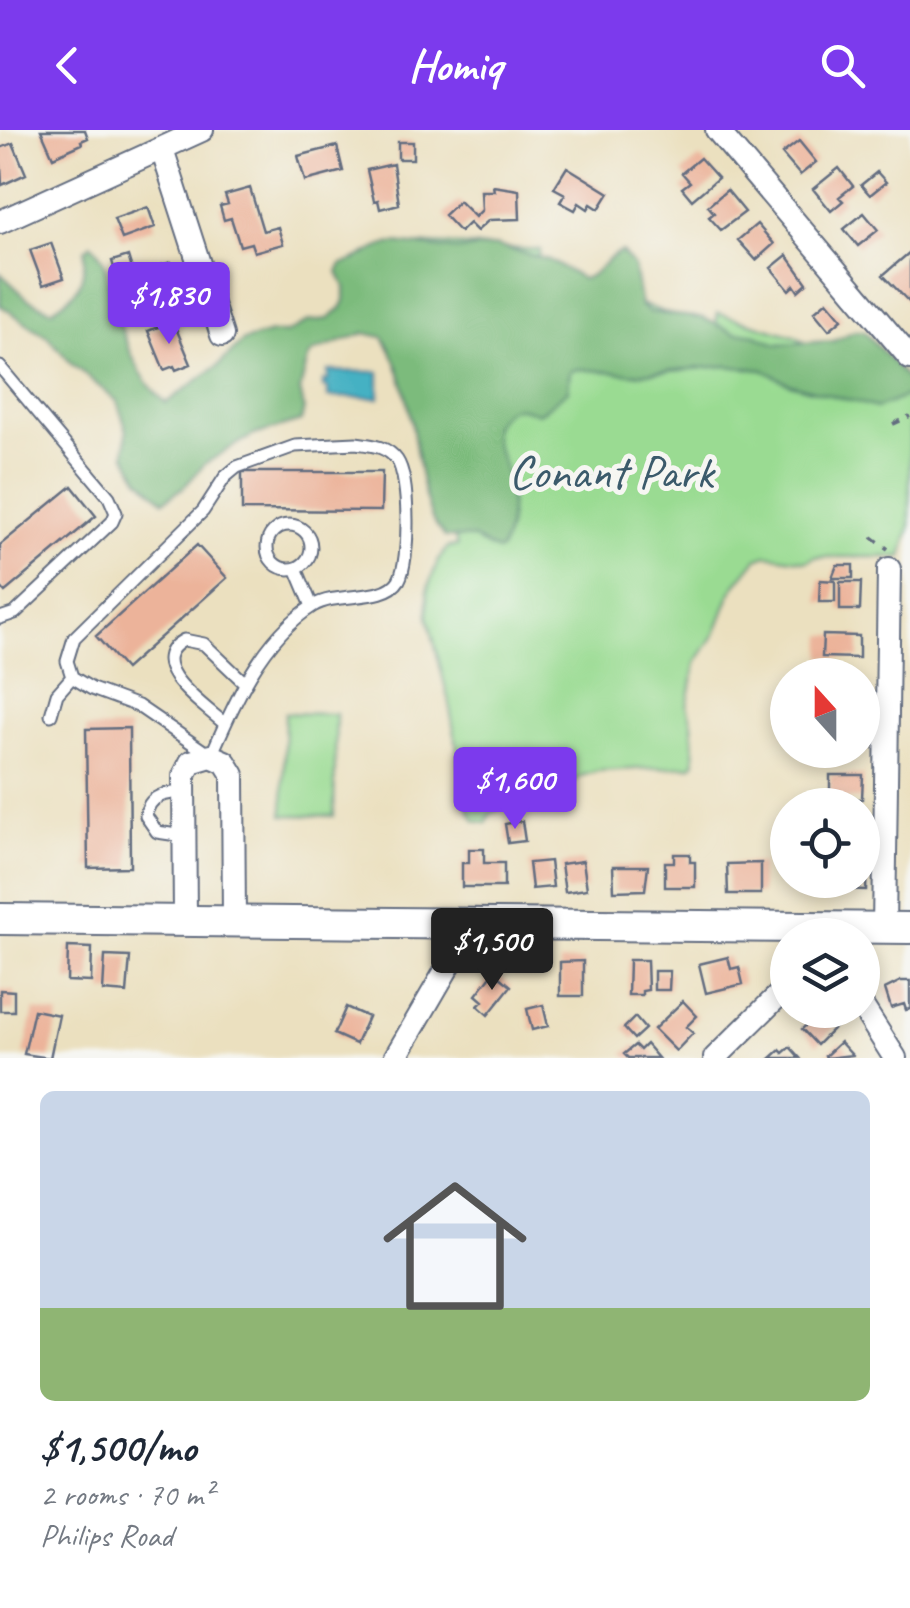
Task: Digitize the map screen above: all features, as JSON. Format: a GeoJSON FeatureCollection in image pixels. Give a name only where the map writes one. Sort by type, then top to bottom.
{"type":"FeatureCollection","features":[{"type":"Feature","properties":{"kind":"main road"},"geometry":{"type":"LineString","coordinates":[[0,919],[468,922],[770,930]]}},
{"type":"Feature","properties":{"kind":"street"},"geometry":{"type":"LineString","coordinates":[[0,222],[202,130]]}},
{"type":"Feature","properties":{"kind":"street"},"geometry":{"type":"LineString","coordinates":[[717,130],[910,358]]}},
{"type":"Feature","properties":{"kind":"street"},"geometry":{"type":"LineString","coordinates":[[162,148],[222,335]]}},
{"type":"Feature","properties":{"kind":"street"},"geometry":{"type":"LineString","coordinates":[[876,918],[888,568]]}},
{"type":"Feature","properties":{"kind":"street"},"geometry":{"type":"LineString","coordinates":[[185,920],[184,792],[188,766],[200,757],[211,756],[225,762],[232,775],[234,920]]}},
{"type":"Feature","properties":{"kind":"street"},"geometry":{"type":"LineString","coordinates":[[394,1058],[458,948],[468,922]]}},
{"type":"Feature","properties":{"kind":"street"},"geometry":{"type":"LineString","coordinates":[[715,1058],[770,1004]]}},
{"type":"Feature","properties":{"kind":"street"},"geometry":{"type":"LineString","coordinates":[[876,1028],[896,1058]]}},
{"type":"Feature","properties":{"kind":"lane"},"geometry":{"type":"LineString","coordinates":[[0,367],[108,497],[116,514],[15,613],[0,618]]}},
{"type":"Feature","properties":{"kind":"lane"},"geometry":{"type":"LineString","coordinates":[[306,444],[356,444],[387,450],[404,475],[405,562],[398,581],[380,593],[336,598],[312,606],[268,650],[246,684],[211,756],[138,706],[92,689],[72,677],[68,670],[68,656],[81,628],[204,511],[225,477],[237,468],[306,444]]}},
{"type":"Feature","properties":{"kind":"lane"},"geometry":{"type":"LineString","coordinates":[[296,568],[312,606]]}},
{"type":"Feature","properties":{"kind":"lane"},"geometry":{"type":"LineString","coordinates":[[225,724],[173,676],[168,663],[170,652],[184,640],[200,641],[246,684]]}},
{"type":"Feature","properties":{"kind":"lane"},"geometry":{"type":"LineString","coordinates":[[51,715],[57,694],[72,677]]}},
{"type":"Feature","properties":{"kind":"lane"},"geometry":{"type":"LineString","coordinates":[[184,792],[159,795],[149,804],[146,816],[158,832],[184,836]]}},
{"type":"Feature","properties":{"kind":"path"},"geometry":{"type":"LineString","coordinates":[[893,424],[910,416]]}},
{"type":"Feature","properties":{"kind":"green space"},"geometry":{"type":"Polygon","coordinates":[[[396,243],[456,250],[497,246],[549,260],[582,279],[622,252],[634,267],[641,306],[649,312],[703,318],[735,333],[751,333],[776,344],[834,341],[854,331],[864,331],[910,382],[910,395],[877,408],[790,384],[763,370],[726,366],[633,374],[570,371],[568,390],[542,411],[513,408],[494,425],[509,484],[510,506],[505,539],[497,551],[472,538],[445,537],[433,521],[402,381],[383,337],[364,333],[313,352],[300,390],[304,408],[301,421],[254,435],[227,450],[164,501],[141,480],[125,454],[127,431],[117,401],[72,364],[48,337],[0,305],[0,273],[28,299],[51,310],[60,304],[78,286],[85,250],[91,244],[105,264],[112,300],[132,356],[147,382],[166,403],[219,365],[243,341],[287,333],[309,321],[328,319],[341,309],[345,300],[345,287],[338,272],[342,264],[396,243]]]}},
{"type":"Feature","properties":{"kind":"green space","name":"Conant Park"},"geometry":{"type":"Polygon","coordinates":[[[430,244],[540,250],[538,270],[715,329],[718,313],[797,337],[859,383],[910,396],[910,527],[902,557],[815,557],[807,561],[767,555],[757,559],[732,590],[715,634],[696,663],[687,706],[695,762],[691,766],[598,771],[581,776],[558,795],[521,802],[519,799],[490,814],[486,823],[475,821],[468,807],[428,617],[427,591],[438,560],[448,547],[457,546],[383,250],[430,244]]]}},
{"type":"Feature","properties":{"kind":"green space"},"geometry":{"type":"Polygon","coordinates":[[[285,713],[336,714],[334,816],[283,815],[285,713]]]}},
{"type":"Feature","properties":{"kind":"water"},"geometry":{"type":"Polygon","coordinates":[[[328,371],[379,372],[379,398],[328,397],[323,381],[328,381],[328,371]]]}},
{"type":"Feature","properties":{"kind":"building"},"geometry":{"type":"Polygon","coordinates":[[[41,130],[85,130],[88,138],[53,157],[41,130]]]}},
{"type":"Feature","properties":{"kind":"building"},"geometry":{"type":"Polygon","coordinates":[[[799,141],[816,162],[800,175],[782,154],[799,141]]]}},
{"type":"Feature","properties":{"kind":"building"},"geometry":{"type":"Polygon","coordinates":[[[398,142],[413,142],[413,159],[398,159],[398,142]]]}},
{"type":"Feature","properties":{"kind":"building"},"geometry":{"type":"Polygon","coordinates":[[[13,143],[26,174],[2,185],[0,148],[13,143]]]}},
{"type":"Feature","properties":{"kind":"building"},"geometry":{"type":"Polygon","coordinates":[[[337,146],[343,171],[305,181],[298,156],[337,146]]]}},
{"type":"Feature","properties":{"kind":"building"},"geometry":{"type":"Polygon","coordinates":[[[700,158],[718,178],[692,200],[682,188],[690,182],[682,173],[700,158]]]}},
{"type":"Feature","properties":{"kind":"building"},"geometry":{"type":"Polygon","coordinates":[[[393,164],[399,204],[380,209],[378,200],[374,201],[367,170],[393,164]]]}},
{"type":"Feature","properties":{"kind":"building"},"geometry":{"type":"Polygon","coordinates":[[[567,167],[609,193],[599,209],[591,204],[588,209],[579,203],[575,210],[560,202],[565,194],[554,188],[567,167]]]}},
{"type":"Feature","properties":{"kind":"building"},"geometry":{"type":"Polygon","coordinates":[[[839,168],[853,186],[839,197],[843,201],[831,211],[813,189],[839,168]]]}},
{"type":"Feature","properties":{"kind":"building"},"geometry":{"type":"Polygon","coordinates":[[[877,172],[886,182],[870,195],[861,185],[877,172]]]}},
{"type":"Feature","properties":{"kind":"building"},"geometry":{"type":"Polygon","coordinates":[[[493,186],[519,190],[520,219],[489,220],[477,231],[469,223],[460,232],[444,215],[459,201],[475,217],[482,210],[481,191],[494,191],[493,186]]]}},
{"type":"Feature","properties":{"kind":"building"},"geometry":{"type":"Polygon","coordinates":[[[250,188],[263,231],[278,227],[283,244],[254,252],[251,243],[240,246],[231,218],[224,220],[220,206],[228,204],[225,195],[250,188]]]}},
{"type":"Feature","properties":{"kind":"building"},"geometry":{"type":"Polygon","coordinates":[[[727,190],[745,212],[721,230],[709,217],[714,213],[708,206],[727,190]]]}},
{"type":"Feature","properties":{"kind":"building"},"geometry":{"type":"Polygon","coordinates":[[[148,207],[155,227],[122,239],[114,219],[148,207]]]}},
{"type":"Feature","properties":{"kind":"building"},"geometry":{"type":"Polygon","coordinates":[[[864,213],[878,230],[858,246],[844,229],[864,213]]]}},
{"type":"Feature","properties":{"kind":"building"},"geometry":{"type":"Polygon","coordinates":[[[757,224],[774,244],[756,260],[738,240],[757,224]]]}},
{"type":"Feature","properties":{"kind":"building"},"geometry":{"type":"Polygon","coordinates":[[[51,243],[64,278],[43,285],[30,250],[51,243]]]}},
{"type":"Feature","properties":{"kind":"building"},"geometry":{"type":"Polygon","coordinates":[[[910,252],[910,303],[883,275],[910,252]]]}},
{"type":"Feature","properties":{"kind":"building"},"geometry":{"type":"Polygon","coordinates":[[[787,255],[807,283],[798,291],[794,285],[789,290],[771,268],[787,255]]]}},
{"type":"Feature","properties":{"kind":"building"},"geometry":{"type":"Polygon","coordinates":[[[128,256],[135,279],[119,284],[112,261],[128,256]]]}},
{"type":"Feature","properties":{"kind":"building"},"geometry":{"type":"Polygon","coordinates":[[[171,262],[180,292],[158,299],[152,280],[146,283],[142,271],[171,262]]]}},
{"type":"Feature","properties":{"kind":"building"},"geometry":{"type":"Polygon","coordinates":[[[827,301],[842,319],[829,330],[814,312],[827,301]]]}},
{"type":"Feature","properties":{"kind":"building"},"geometry":{"type":"Polygon","coordinates":[[[173,321],[191,364],[164,370],[148,331],[173,321]]]}},
{"type":"Feature","properties":{"kind":"building"},"geometry":{"type":"Polygon","coordinates":[[[242,472],[382,472],[381,511],[242,510],[242,472]]]}},
{"type":"Feature","properties":{"kind":"building"},"geometry":{"type":"Polygon","coordinates":[[[72,486],[96,516],[5,592],[0,586],[0,545],[72,486]]]}},
{"type":"Feature","properties":{"kind":"building"},"geometry":{"type":"Polygon","coordinates":[[[197,545],[227,578],[125,669],[96,636],[197,545]]]}},
{"type":"Feature","properties":{"kind":"building"},"geometry":{"type":"Polygon","coordinates":[[[837,565],[853,565],[853,578],[832,578],[837,565]]]}},
{"type":"Feature","properties":{"kind":"building"},"geometry":{"type":"Polygon","coordinates":[[[820,580],[835,581],[835,602],[819,602],[820,580]]]}},
{"type":"Feature","properties":{"kind":"building"},"geometry":{"type":"Polygon","coordinates":[[[840,582],[861,582],[860,610],[840,610],[840,582]]]}},
{"type":"Feature","properties":{"kind":"building"},"geometry":{"type":"Polygon","coordinates":[[[823,635],[859,636],[859,658],[822,657],[823,635]]]}},
{"type":"Feature","properties":{"kind":"building"},"geometry":{"type":"Polygon","coordinates":[[[129,728],[130,867],[88,868],[86,729],[129,728]]]}},
{"type":"Feature","properties":{"kind":"building"},"geometry":{"type":"Polygon","coordinates":[[[830,775],[863,775],[862,788],[830,788],[830,775]]]}},
{"type":"Feature","properties":{"kind":"building"},"geometry":{"type":"Polygon","coordinates":[[[522,821],[525,841],[508,843],[505,824],[522,821]]]}},
{"type":"Feature","properties":{"kind":"building"},"geometry":{"type":"Polygon","coordinates":[[[469,849],[484,849],[484,863],[504,863],[504,887],[462,887],[462,863],[469,863],[469,849]]]}},
{"type":"Feature","properties":{"kind":"building"},"geometry":{"type":"Polygon","coordinates":[[[674,854],[690,854],[690,862],[695,862],[695,887],[665,887],[665,862],[674,862],[674,854]]]}},
{"type":"Feature","properties":{"kind":"building"},"geometry":{"type":"Polygon","coordinates":[[[550,861],[553,887],[532,889],[529,863],[550,861]]]}},
{"type":"Feature","properties":{"kind":"building"},"geometry":{"type":"Polygon","coordinates":[[[583,861],[587,889],[565,892],[561,864],[583,861]]]}},
{"type":"Feature","properties":{"kind":"building"},"geometry":{"type":"Polygon","coordinates":[[[761,863],[761,894],[728,894],[727,864],[761,863]]]}},
{"type":"Feature","properties":{"kind":"building"},"geometry":{"type":"Polygon","coordinates":[[[613,866],[648,866],[645,890],[614,891],[613,866]]]}},
{"type":"Feature","properties":{"kind":"building"},"geometry":{"type":"Polygon","coordinates":[[[68,947],[92,948],[91,982],[67,981],[68,947]]]}},
{"type":"Feature","properties":{"kind":"building"},"geometry":{"type":"Polygon","coordinates":[[[105,956],[130,957],[127,993],[103,991],[105,956]]]}},
{"type":"Feature","properties":{"kind":"building"},"geometry":{"type":"Polygon","coordinates":[[[728,957],[731,969],[739,967],[743,984],[706,993],[699,964],[728,957]]]}},
{"type":"Feature","properties":{"kind":"building"},"geometry":{"type":"Polygon","coordinates":[[[629,960],[647,960],[648,990],[642,991],[642,995],[628,995],[629,960]]]}},
{"type":"Feature","properties":{"kind":"building"},"geometry":{"type":"Polygon","coordinates":[[[583,961],[583,996],[560,996],[560,962],[583,961]]]}},
{"type":"Feature","properties":{"kind":"building"},"geometry":{"type":"Polygon","coordinates":[[[654,971],[670,971],[669,990],[654,990],[654,971]]]}},
{"type":"Feature","properties":{"kind":"building"},"geometry":{"type":"Polygon","coordinates":[[[494,972],[511,986],[488,1015],[478,1006],[483,1001],[476,995],[494,972]]]}},
{"type":"Feature","properties":{"kind":"building"},"geometry":{"type":"Polygon","coordinates":[[[910,981],[910,1009],[906,1010],[904,1004],[891,1008],[885,989],[910,981]]]}},
{"type":"Feature","properties":{"kind":"building"},"geometry":{"type":"Polygon","coordinates":[[[0,990],[14,991],[14,1011],[0,1011],[0,990]]]}},
{"type":"Feature","properties":{"kind":"building"},"geometry":{"type":"Polygon","coordinates":[[[683,1001],[697,1016],[686,1027],[693,1033],[676,1051],[654,1029],[683,1001]]]}},
{"type":"Feature","properties":{"kind":"building"},"geometry":{"type":"Polygon","coordinates":[[[543,1005],[548,1026],[532,1030],[527,1009],[543,1005]]]}},
{"type":"Feature","properties":{"kind":"building"},"geometry":{"type":"Polygon","coordinates":[[[346,1007],[368,1017],[356,1044],[334,1034],[346,1007]]]}},
{"type":"Feature","properties":{"kind":"building"},"geometry":{"type":"Polygon","coordinates":[[[34,1010],[59,1015],[50,1058],[24,1054],[34,1010]]]}},
{"type":"Feature","properties":{"kind":"building"},"geometry":{"type":"Polygon","coordinates":[[[635,1017],[645,1029],[634,1039],[624,1028],[635,1017]]]}},
{"type":"Feature","properties":{"kind":"building"},"geometry":{"type":"Polygon","coordinates":[[[803,1028],[834,1028],[817,1045],[803,1028]]]}},
{"type":"Feature","properties":{"kind":"building"},"geometry":{"type":"Polygon","coordinates":[[[840,1042],[852,1055],[827,1058],[825,1056],[840,1042]]]}},
{"type":"Feature","properties":{"kind":"building"},"geometry":{"type":"Polygon","coordinates":[[[646,1044],[658,1058],[628,1058],[624,1054],[635,1045],[640,1050],[646,1044]]]}},
{"type":"Feature","properties":{"kind":"building"},"geometry":{"type":"Polygon","coordinates":[[[790,1047],[800,1058],[771,1058],[780,1050],[783,1053],[790,1047]]]}}]}
